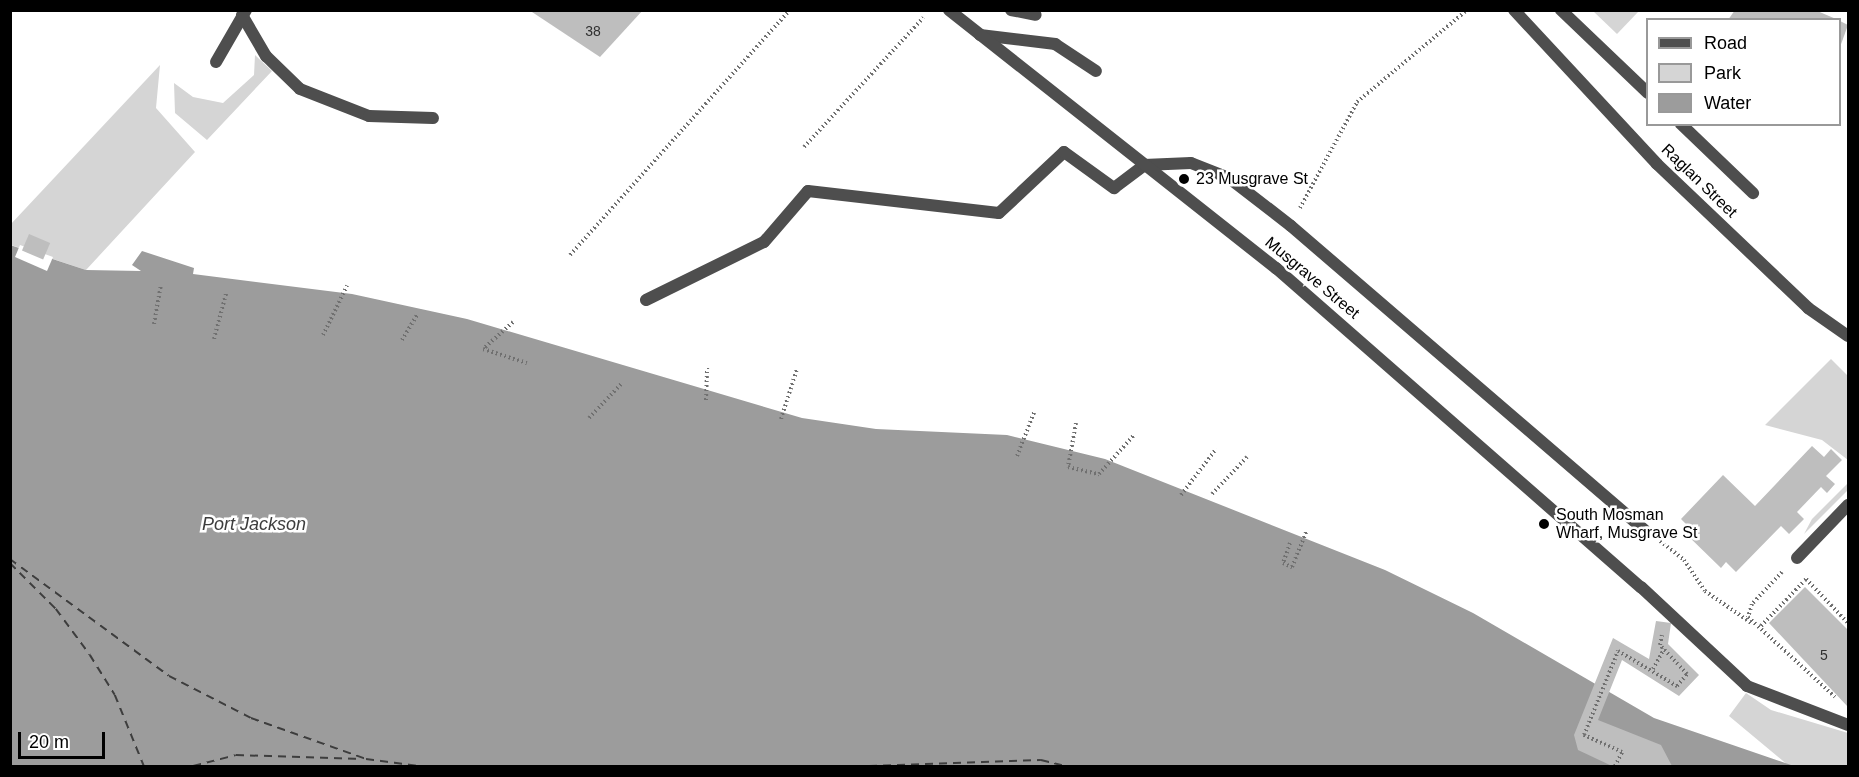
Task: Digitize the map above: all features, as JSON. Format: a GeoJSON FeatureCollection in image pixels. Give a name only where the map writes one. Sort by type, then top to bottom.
{"type":"FeatureCollection","features":[{"type":"Feature","properties":{"kind":"street","name":"Musgrave Street"},"geometry":{"type":"LineString","coordinates":[[949,10],[1285,275],[1641,587],[1747,686],[1848,725]]}},
{"type":"Feature","properties":{"kind":"street"},"geometry":{"type":"LineString","coordinates":[[1011,10],[1036,15]]}},
{"type":"Feature","properties":{"kind":"street","name":"Raglan Street"},"geometry":{"type":"LineString","coordinates":[[1514,10],[1657,164],[1808,308],[1848,336]]}},
{"type":"Feature","properties":{"kind":"street"},"geometry":{"type":"LineString","coordinates":[[1561,10],[1646,92]]}},
{"type":"Feature","properties":{"kind":"street"},"geometry":{"type":"LineString","coordinates":[[216,62],[244,13]]}},
{"type":"Feature","properties":{"kind":"street"},"geometry":{"type":"LineString","coordinates":[[244,13],[266,56],[300,89],[369,116],[433,118]]}},
{"type":"Feature","properties":{"kind":"street"},"geometry":{"type":"LineString","coordinates":[[980,35],[1055,44],[1096,71]]}},
{"type":"Feature","properties":{"kind":"street"},"geometry":{"type":"LineString","coordinates":[[1683,126],[1753,193]]}},
{"type":"Feature","properties":{"kind":"street"},"geometry":{"type":"LineString","coordinates":[[646,300],[764,242],[808,191],[999,213],[1064,152],[1114,188],[1144,165],[1178,162],[1212,170],[1291,225],[1647,531]]}},
{"type":"Feature","properties":{"kind":"street"},"geometry":{"type":"LineString","coordinates":[[1797,558],[1848,505]]}},
{"type":"Feature","properties":{"kind":"path"},"geometry":{"type":"LineString","coordinates":[[570,255],[790,10]]}},
{"type":"Feature","properties":{"kind":"path"},"geometry":{"type":"LineString","coordinates":[[1291,225],[1357,102],[1467,10]]}},
{"type":"Feature","properties":{"kind":"path"},"geometry":{"type":"LineString","coordinates":[[804,147],[923,18]]}},
{"type":"Feature","properties":{"kind":"path"},"geometry":{"type":"LineString","coordinates":[[154,324],[160,285]]}},
{"type":"Feature","properties":{"kind":"path"},"geometry":{"type":"LineString","coordinates":[[323,335],[347,286]]}},
{"type":"Feature","properties":{"kind":"path"},"geometry":{"type":"LineString","coordinates":[[214,339],[226,294]]}},
{"type":"Feature","properties":{"kind":"path"},"geometry":{"type":"LineString","coordinates":[[402,340],[417,315]]}},
{"type":"Feature","properties":{"kind":"path"},"geometry":{"type":"LineString","coordinates":[[513,322],[483,349],[527,363]]}},
{"type":"Feature","properties":{"kind":"path"},"geometry":{"type":"LineString","coordinates":[[706,400],[707,368]]}},
{"type":"Feature","properties":{"kind":"path"},"geometry":{"type":"LineString","coordinates":[[781,419],[797,369]]}},
{"type":"Feature","properties":{"kind":"path"},"geometry":{"type":"LineString","coordinates":[[590,418],[621,384]]}},
{"type":"Feature","properties":{"kind":"path"},"geometry":{"type":"LineString","coordinates":[[1017,456],[1035,410]]}},
{"type":"Feature","properties":{"kind":"path"},"geometry":{"type":"LineString","coordinates":[[1076,423],[1068,466],[1100,474],[1134,435]]}},
{"type":"Feature","properties":{"kind":"path"},"geometry":{"type":"LineString","coordinates":[[1181,495],[1216,449]]}},
{"type":"Feature","properties":{"kind":"path"},"geometry":{"type":"LineString","coordinates":[[1212,494],[1247,457]]}},
{"type":"Feature","properties":{"kind":"path"},"geometry":{"type":"LineString","coordinates":[[1290,543],[1283,563],[1292,567],[1307,530]]}},
{"type":"Feature","properties":{"kind":"path"},"geometry":{"type":"LineString","coordinates":[[1647,531],[1684,560],[1705,591],[1754,625],[1761,626],[1841,702]]}},
{"type":"Feature","properties":{"kind":"path"},"geometry":{"type":"LineString","coordinates":[[1761,626],[1806,579],[1848,623]]}},
{"type":"Feature","properties":{"kind":"path"},"geometry":{"type":"LineString","coordinates":[[1752,604],[1748,617],[1754,625]]}},
{"type":"Feature","properties":{"kind":"path"},"geometry":{"type":"LineString","coordinates":[[1616,766],[1622,752],[1584,735],[1618,651],[1653,669],[1677,686],[1687,674],[1673,662],[1664,649],[1663,626]]}},
{"type":"Feature","properties":{"kind":"path"},"geometry":{"type":"LineString","coordinates":[[1653,669],[1664,649]]}},
{"type":"Feature","properties":{"kind":"green space"},"geometry":{"type":"Polygon","coordinates":[[[1593,11],[1639,11],[1617,34],[1593,11]]]}},
{"type":"Feature","properties":{"kind":"green space"},"geometry":{"type":"Polygon","coordinates":[[[255,55],[272,71],[207,140],[175,113],[174,83],[193,97],[223,103],[254,75],[255,55]]]}},
{"type":"Feature","properties":{"kind":"green space"},"geometry":{"type":"Polygon","coordinates":[[[160,65],[156,108],[195,152],[86,270],[11,245],[10,225],[160,65]]]}},
{"type":"Feature","properties":{"kind":"green space"},"geometry":{"type":"Polygon","coordinates":[[[1831,359],[1848,376],[1848,460],[1822,440],[1765,425],[1831,359]]]}},
{"type":"Feature","properties":{"kind":"green space"},"geometry":{"type":"Polygon","coordinates":[[[1848,483],[1848,490],[1804,534],[1812,519],[1848,483]]]}},
{"type":"Feature","properties":{"kind":"green space"},"geometry":{"type":"Polygon","coordinates":[[[1746,693],[1771,710],[1848,733],[1848,766],[1789,766],[1729,716],[1746,693]]]}},
{"type":"Feature","properties":{"kind":"water","name":"Port Jackson"},"geometry":{"type":"Polygon","coordinates":[[[10,245],[86,270],[141,271],[132,265],[142,251],[194,268],[193,274],[352,294],[467,319],[802,418],[876,429],[1007,435],[1105,459],[1385,570],[1473,613],[1654,718],[1794,766],[11,766],[10,245]]]}},
{"type":"Feature","properties":{"kind":"pier"},"geometry":{"type":"Polygon","coordinates":[[[20,245],[53,257],[47,271],[15,257],[20,245]]]}},
{"type":"Feature","properties":{"kind":"building"},"geometry":{"type":"Polygon","coordinates":[[[529,10],[643,10],[600,57],[529,10]]]}},
{"type":"Feature","properties":{"kind":"building"},"geometry":{"type":"Polygon","coordinates":[[[1735,10],[1815,10],[1834,18],[1729,18],[1735,10]]]}},
{"type":"Feature","properties":{"kind":"building"},"geometry":{"type":"Polygon","coordinates":[[[1841,22],[1848,25],[1841,44],[1841,22]]]}},
{"type":"Feature","properties":{"kind":"building"},"geometry":{"type":"Polygon","coordinates":[[[29,234],[50,243],[43,260],[22,251],[29,234]]]}},
{"type":"Feature","properties":{"kind":"building"},"geometry":{"type":"Polygon","coordinates":[[[1812,446],[1824,457],[1831,449],[1842,460],[1826,476],[1835,484],[1827,493],[1821,487],[1797,512],[1804,519],[1789,534],[1781,526],[1736,572],[1726,562],[1721,568],[1683,531],[1688,526],[1681,519],[1723,475],[1755,506],[1812,446]]]}},
{"type":"Feature","properties":{"kind":"building"},"geometry":{"type":"Polygon","coordinates":[[[1805,587],[1848,630],[1848,707],[1769,623],[1805,587]]]}},
{"type":"Feature","properties":{"kind":"building"},"geometry":{"type":"Polygon","coordinates":[[[1656,621],[1671,623],[1668,644],[1699,675],[1679,696],[1622,660],[1598,720],[1661,745],[1672,766],[1612,766],[1578,750],[1574,735],[1613,638],[1649,659],[1656,621]]]}},
{"type":"Feature","properties":{"kind":"ferry route"},"geometry":{"type":"LineString","coordinates":[[10,559],[169,676],[251,718],[366,759]]}},
{"type":"Feature","properties":{"kind":"ferry route"},"geometry":{"type":"LineString","coordinates":[[10,563],[56,609],[90,655],[115,695],[144,766]]}},
{"type":"Feature","properties":{"kind":"ferry route"},"geometry":{"type":"LineString","coordinates":[[193,766],[236,755],[362,759]]}},
{"type":"Feature","properties":{"kind":"ferry route"},"geometry":{"type":"LineString","coordinates":[[366,759],[419,766]]}},
{"type":"Feature","properties":{"kind":"ferry route"},"geometry":{"type":"LineString","coordinates":[[869,766],[1041,760],[1065,766]]}},
{"type":"Feature","properties":{"kind":"place","name":"23 Musgrave St"},"geometry":{"type":"Point","coordinates":[1184,179]}},
{"type":"Feature","properties":{"kind":"place","name":"South Mosman Wharf, Musgrave St"},"geometry":{"type":"Point","coordinates":[1544,524]}}]}
